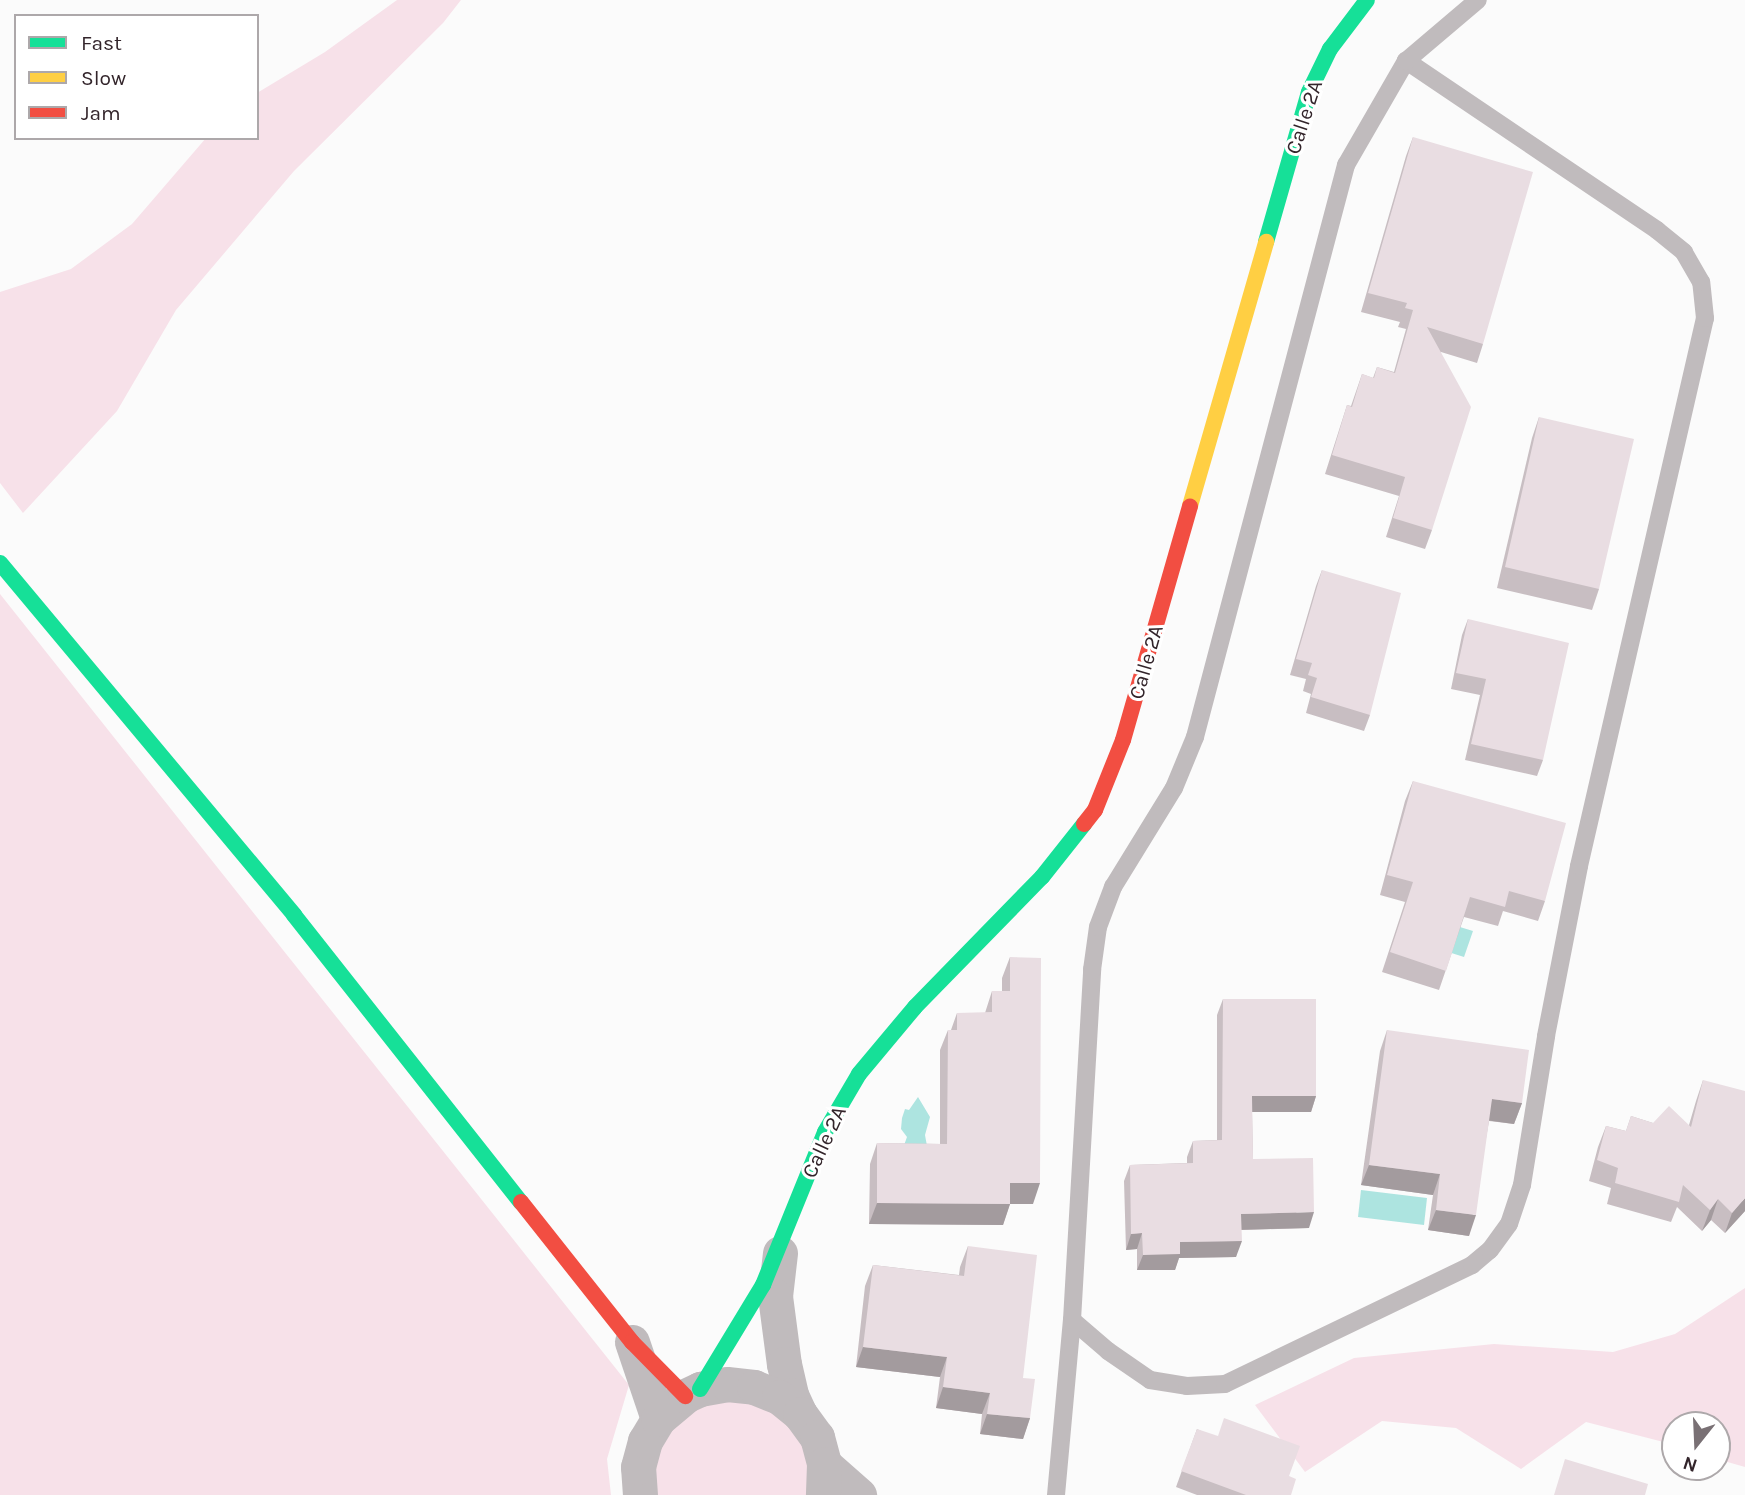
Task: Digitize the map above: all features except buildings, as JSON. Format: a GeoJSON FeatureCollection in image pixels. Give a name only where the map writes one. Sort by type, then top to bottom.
{"type":"FeatureCollection","features":[{"type":"Feature","properties":{"kind":"street","name":"Calle 2A"},"geometry":{"type":"LineString","coordinates":[[693,1393],[748,1315],[781,1247],[824,1132],[859,1074],[915,1007],[1042,877],[1095,810],[1123,740],[1309,92],[1330,49],[1367,0]]}},
{"type":"Feature","properties":{"kind":"street"},"geometry":{"type":"LineString","coordinates":[[0,563],[295,915],[632,1342],[693,1393]]}},
{"type":"Feature","properties":{"kind":"street","name":"Calle 2A"},"geometry":{"type":"LineString","coordinates":[[781,1247],[775,1296],[790,1395],[800,1414]]}},
{"type":"Feature","properties":{"kind":"street"},"geometry":{"type":"LineString","coordinates":[[632,1342],[659,1419]]}},
{"type":"Feature","properties":{"kind":"street"},"geometry":{"type":"LineString","coordinates":[[640,1495],[638,1467],[645,1441],[659,1419],[693,1393],[727,1384],[754,1387],[779,1397],[800,1414],[817,1437],[824,1479],[859,1495]]}},
{"type":"Feature","properties":{"kind":"lane"},"geometry":{"type":"LineString","coordinates":[[1056,1495],[1072,1320],[1092,970],[1098,927],[1113,887],[1174,788],[1195,737],[1346,165],[1406,61],[1478,0]]}},
{"type":"Feature","properties":{"kind":"lane"},"geometry":{"type":"LineString","coordinates":[[1072,1320],[1108,1351],[1150,1380],[1186,1386],[1225,1384],[1472,1265],[1490,1250],[1509,1224],[1522,1185],[1546,1036],[1579,866],[1705,318],[1701,282],[1684,252],[1657,230],[1406,61]]}},
{"type":"Feature","properties":{"kind":"shaded area"},"geometry":{"type":"Polygon","coordinates":[[[397,0],[461,0],[443,23],[294,171],[176,310],[117,411],[23,513],[0,483],[0,292],[71,269],[132,224],[204,140],[259,140],[259,92],[325,52],[397,0]]]}},
{"type":"Feature","properties":{"kind":"shaded area"},"geometry":{"type":"Polygon","coordinates":[[[0,594],[629,1385],[607,1459],[611,1495],[0,1495],[0,594]]]}},
{"type":"Feature","properties":{"kind":"shaded area"},"geometry":{"type":"Polygon","coordinates":[[[1745,1288],[1745,1467],[1731,1463],[1731,1411],[1661,1411],[1661,1441],[1586,1422],[1521,1469],[1456,1428],[1382,1421],[1305,1472],[1255,1405],[1354,1358],[1494,1344],[1613,1352],[1675,1334],[1745,1288]]]}},
{"type":"Feature","properties":{"kind":"shaded area"},"geometry":{"type":"Polygon","coordinates":[[[700,1389],[800,1414],[823,1495],[640,1495],[645,1441],[700,1389]]]}},
{"type":"Feature","properties":{"kind":"water"},"geometry":{"type":"Polygon","coordinates":[[[1427,917],[1473,931],[1464,957],[1420,943],[1427,917]]]}},
{"type":"Feature","properties":{"kind":"water"},"geometry":{"type":"Polygon","coordinates":[[[918,1097],[930,1117],[925,1135],[927,1146],[903,1148],[907,1137],[901,1129],[902,1118],[905,1109],[909,1110],[918,1097]]]}},
{"type":"Feature","properties":{"kind":"water"},"geometry":{"type":"Polygon","coordinates":[[[1361,1190],[1427,1198],[1424,1225],[1358,1217],[1361,1190]]]}},
{"type":"Feature","properties":{"kind":"traffic: fast"},"geometry":{"type":"LineString","coordinates":[[1266,242],[1309,92],[1330,49],[1367,0]]}},
{"type":"Feature","properties":{"kind":"traffic: fast"},"geometry":{"type":"LineString","coordinates":[[0,563],[294,915],[521,1202]]}},
{"type":"Feature","properties":{"kind":"traffic: fast"},"geometry":{"type":"LineString","coordinates":[[700,1389],[763,1285],[825,1132],[859,1074],[915,1007],[1042,877],[1084,824]]}},
{"type":"Feature","properties":{"kind":"traffic: slow"},"geometry":{"type":"LineString","coordinates":[[1190,506],[1266,242]]}},
{"type":"Feature","properties":{"kind":"traffic: jam"},"geometry":{"type":"LineString","coordinates":[[1084,824],[1095,810],[1123,740],[1190,506]]}},
{"type":"Feature","properties":{"kind":"traffic: jam"},"geometry":{"type":"LineString","coordinates":[[521,1202],[632,1342],[685,1396]]}}]}
